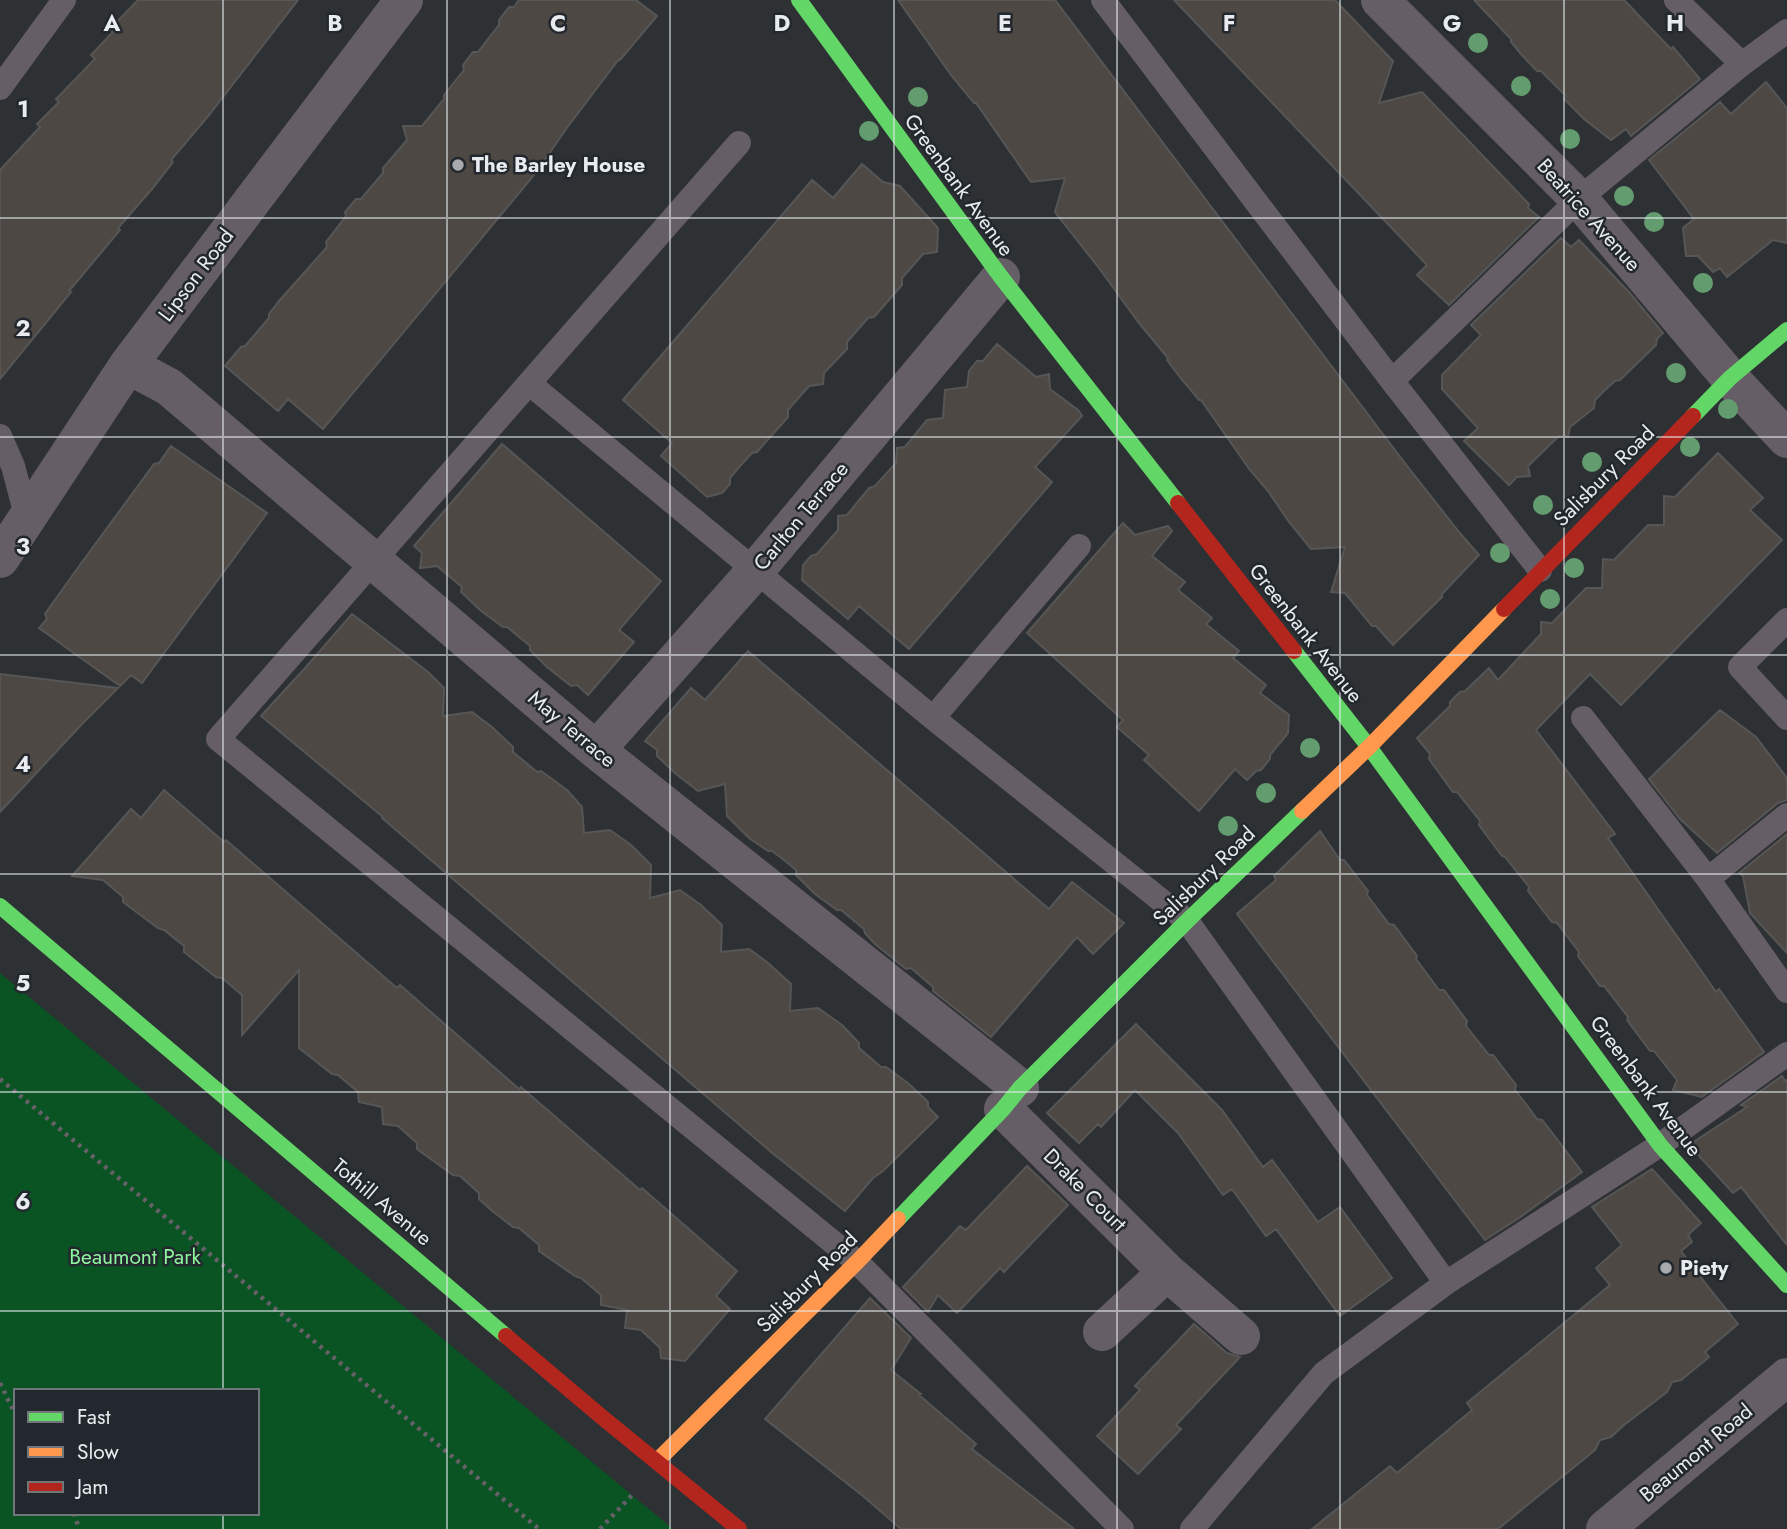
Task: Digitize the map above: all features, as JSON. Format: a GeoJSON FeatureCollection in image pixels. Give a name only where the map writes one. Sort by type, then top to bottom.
{"type":"FeatureCollection","features":[{"type":"Feature","properties":{"kind":"street","name":"Lipson Road"},"geometry":{"type":"LineString","coordinates":[[0,559],[128,365],[404,0]]}},
{"type":"Feature","properties":{"kind":"street","name":"Greenbank Avenue"},"geometry":{"type":"LineString","coordinates":[[799,0],[1000,277],[1369,747],[1660,1145],[1787,1284]]}},
{"type":"Feature","properties":{"kind":"street","name":"Beatrice Avenue"},"geometry":{"type":"LineString","coordinates":[[1380,0],[1579,199],[1730,378],[1787,439]]}},
{"type":"Feature","properties":{"kind":"street","name":"Carlton Terrace"},"geometry":{"type":"LineString","coordinates":[[596,750],[755,571],[1000,277]]}},
{"type":"Feature","properties":{"kind":"street","name":"Salisbury Road"},"geometry":{"type":"LineString","coordinates":[[657,1461],[857,1262],[1187,921],[1369,747],[1730,378],[1787,330]]}},
{"type":"Feature","properties":{"kind":"street","name":"May Terrace"},"geometry":{"type":"LineString","coordinates":[[128,365],[169,387],[1012,1099]]}},
{"type":"Feature","properties":{"kind":"street","name":"Tothill Avenue"},"geometry":{"type":"LineString","coordinates":[[0,906],[603,1418],[739,1529]]}},
{"type":"Feature","properties":{"kind":"street","name":"Drake Court"},"geometry":{"type":"LineString","coordinates":[[1012,1099],[1167,1272],[1241,1336]]}},
{"type":"Feature","properties":{"kind":"street"},"geometry":{"type":"LineString","coordinates":[[1102,1332],[1167,1272]]}},
{"type":"Feature","properties":{"kind":"street","name":"Beaumont Road"},"geometry":{"type":"LineString","coordinates":[[1605,1529],[1787,1377]]}},
{"type":"Feature","properties":{"kind":"lane"},"geometry":{"type":"LineString","coordinates":[[0,88],[64,0]]}},
{"type":"Feature","properties":{"kind":"lane"},"geometry":{"type":"LineString","coordinates":[[1103,0],[1392,381],[1540,570]]}},
{"type":"Feature","properties":{"kind":"lane"},"geometry":{"type":"LineString","coordinates":[[1676,0],[1742,64]]}},
{"type":"Feature","properties":{"kind":"lane"},"geometry":{"type":"LineString","coordinates":[[1392,381],[1579,199],[1787,30]]}},
{"type":"Feature","properties":{"kind":"lane"},"geometry":{"type":"LineString","coordinates":[[739,143],[218,739],[857,1262],[1122,1529]]}},
{"type":"Feature","properties":{"kind":"lane"},"geometry":{"type":"LineString","coordinates":[[530,384],[933,718],[1187,921],[1446,1283]]}},
{"type":"Feature","properties":{"kind":"lane"},"geometry":{"type":"LineString","coordinates":[[0,436],[13,466],[27,519]]}},
{"type":"Feature","properties":{"kind":"lane"},"geometry":{"type":"LineString","coordinates":[[933,718],[1079,546]]}},
{"type":"Feature","properties":{"kind":"lane"},"geometry":{"type":"LineString","coordinates":[[1787,620],[1740,667],[1787,718]]}},
{"type":"Feature","properties":{"kind":"lane"},"geometry":{"type":"LineString","coordinates":[[1583,718],[1708,879],[1787,991]]}},
{"type":"Feature","properties":{"kind":"lane"},"geometry":{"type":"LineString","coordinates":[[1708,879],[1787,815]]}},
{"type":"Feature","properties":{"kind":"lane"},"geometry":{"type":"LineString","coordinates":[[1192,1529],[1324,1373],[1446,1283],[1660,1145],[1787,1054]]}},
{"type":"Feature","properties":{"kind":"path"},"geometry":{"type":"LineString","coordinates":[[0,1079],[539,1529]]}},
{"type":"Feature","properties":{"kind":"path"},"geometry":{"type":"LineString","coordinates":[[0,1383],[14,1412]]}},
{"type":"Feature","properties":{"kind":"path"},"geometry":{"type":"LineString","coordinates":[[600,1529],[639,1488]]}},
{"type":"Feature","properties":{"kind":"green space","name":"Beaumont Park"},"geometry":{"type":"Polygon","coordinates":[[[0,973],[673,1529],[0,1529],[0,973]]]}},
{"type":"Feature","properties":{"kind":"building"},"geometry":{"type":"Polygon","coordinates":[[[138,0],[298,0],[171,160],[173,162],[152,189],[118,228],[120,230],[0,379],[0,170],[40,127],[37,124],[59,102],[56,99],[95,59],[91,55],[113,32],[110,29],[138,0]]]}},
{"type":"Feature","properties":{"kind":"building"},"geometry":{"type":"Polygon","coordinates":[[[519,0],[636,0],[657,16],[619,59],[539,169],[323,429],[288,399],[278,411],[225,366],[269,318],[279,301],[327,247],[326,242],[346,216],[345,212],[356,199],[361,199],[383,173],[383,168],[407,140],[403,126],[422,126],[464,70],[463,65],[473,52],[478,52],[509,7],[514,7],[519,0]]]}},
{"type":"Feature","properties":{"kind":"building"},"geometry":{"type":"Polygon","coordinates":[[[898,0],[1055,0],[1404,462],[1479,555],[1442,597],[1393,645],[1376,626],[1372,626],[1345,593],[1331,592],[1345,547],[1311,549],[1250,470],[1201,400],[1179,376],[1055,212],[1065,178],[1031,182],[976,103],[951,75],[898,0]]]}},
{"type":"Feature","properties":{"kind":"building"},"geometry":{"type":"Polygon","coordinates":[[[1174,0],[1335,0],[1393,61],[1379,103],[1422,92],[1539,217],[1449,305],[1417,275],[1427,265],[1174,0]]]}},
{"type":"Feature","properties":{"kind":"building"},"geometry":{"type":"Polygon","coordinates":[[[1474,0],[1624,0],[1671,49],[1673,47],[1700,79],[1631,136],[1626,129],[1611,140],[1564,99],[1565,95],[1541,71],[1537,71],[1474,0]]]}},
{"type":"Feature","properties":{"kind":"building"},"geometry":{"type":"Polygon","coordinates":[[[1766,82],[1787,108],[1787,243],[1773,240],[1727,277],[1720,268],[1713,272],[1698,256],[1686,256],[1683,228],[1694,219],[1649,160],[1720,102],[1731,114],[1766,82]]]}},
{"type":"Feature","properties":{"kind":"building"},"geometry":{"type":"Polygon","coordinates":[[[862,164],[883,182],[900,186],[938,228],[937,252],[923,254],[902,278],[902,285],[847,342],[847,349],[824,373],[823,384],[809,386],[788,410],[788,417],[757,452],[752,453],[740,466],[722,493],[707,497],[661,456],[672,443],[623,400],[812,180],[833,198],[862,164]]]}},
{"type":"Feature","properties":{"kind":"building"},"geometry":{"type":"Polygon","coordinates":[[[1561,238],[1571,247],[1579,240],[1629,292],[1663,333],[1657,339],[1656,345],[1595,400],[1594,408],[1570,427],[1568,437],[1559,436],[1528,466],[1530,476],[1517,477],[1509,485],[1464,441],[1478,428],[1442,389],[1442,375],[1481,335],[1471,325],[1561,238]]]}},
{"type":"Feature","properties":{"kind":"building"},"geometry":{"type":"Polygon","coordinates":[[[997,344],[1036,377],[1049,374],[1050,389],[1082,416],[1035,467],[1052,482],[909,649],[859,606],[848,619],[802,580],[803,565],[811,556],[817,554],[838,530],[838,516],[847,515],[869,488],[875,486],[896,463],[897,448],[905,447],[927,420],[943,418],[945,390],[967,387],[969,371],[977,361],[983,361],[997,344]]]}},
{"type":"Feature","properties":{"kind":"building"},"geometry":{"type":"Polygon","coordinates":[[[502,444],[661,581],[619,630],[634,642],[588,695],[577,685],[571,686],[547,667],[530,650],[530,646],[480,610],[461,592],[462,587],[437,566],[420,568],[422,553],[414,546],[502,444]]]}},
{"type":"Feature","properties":{"kind":"building"},"geometry":{"type":"Polygon","coordinates":[[[171,446],[267,513],[142,683],[131,675],[120,686],[39,628],[47,619],[45,614],[77,569],[154,464],[159,463],[171,446]]]}},
{"type":"Feature","properties":{"kind":"building"},"geometry":{"type":"Polygon","coordinates":[[[1718,453],[1763,498],[1750,510],[1782,540],[1621,705],[1590,674],[1536,730],[1615,834],[1608,838],[1716,992],[1719,989],[1764,1052],[1702,1097],[1673,1090],[1677,1080],[1654,1051],[1650,1051],[1604,986],[1600,986],[1578,956],[1579,952],[1528,891],[1529,887],[1479,825],[1480,821],[1457,792],[1453,792],[1417,738],[1450,706],[1450,702],[1460,692],[1465,691],[1489,668],[1498,680],[1541,634],[1541,622],[1552,623],[1586,588],[1602,588],[1603,559],[1614,560],[1648,525],[1664,525],[1664,496],[1675,497],[1718,453]]]}},
{"type":"Feature","properties":{"kind":"building"},"geometry":{"type":"Polygon","coordinates":[[[1123,523],[1135,535],[1168,526],[1172,531],[1152,556],[1185,582],[1178,590],[1212,618],[1206,624],[1239,651],[1233,658],[1266,685],[1260,693],[1289,715],[1288,733],[1261,770],[1247,780],[1235,769],[1199,811],[1144,760],[1149,755],[1117,727],[1123,720],[1027,633],[1123,523]]]}},
{"type":"Feature","properties":{"kind":"building"},"geometry":{"type":"Polygon","coordinates":[[[352,614],[428,672],[444,688],[443,716],[472,712],[492,727],[513,747],[513,752],[537,772],[541,771],[567,790],[582,807],[584,833],[610,830],[631,845],[651,865],[650,898],[680,890],[701,905],[722,925],[721,952],[749,949],[767,962],[791,984],[790,1011],[818,1008],[842,1025],[859,1043],[859,1048],[881,1067],[886,1067],[909,1084],[928,1102],[928,1107],[938,1117],[873,1178],[845,1211],[771,1152],[383,817],[261,716],[352,614]]]}},
{"type":"Feature","properties":{"kind":"building"},"geometry":{"type":"Polygon","coordinates":[[[748,651],[1049,909],[1072,882],[1124,923],[1093,954],[1077,937],[991,1037],[933,991],[933,987],[911,968],[906,969],[875,944],[864,929],[841,910],[815,894],[796,875],[796,870],[784,860],[749,838],[727,816],[725,784],[698,791],[676,774],[657,756],[657,750],[645,741],[691,688],[705,700],[748,651]]]}},
{"type":"Feature","properties":{"kind":"building"},"geometry":{"type":"Polygon","coordinates":[[[0,674],[118,688],[0,812],[0,674]]]}},
{"type":"Feature","properties":{"kind":"building"},"geometry":{"type":"Polygon","coordinates":[[[1720,710],[1756,737],[1787,778],[1787,800],[1778,803],[1717,853],[1680,819],[1649,779],[1720,710]]]}},
{"type":"Feature","properties":{"kind":"building"},"geometry":{"type":"Polygon","coordinates":[[[164,790],[397,988],[400,985],[519,1089],[521,1087],[640,1190],[642,1188],[737,1271],[716,1296],[730,1309],[685,1361],[661,1358],[660,1348],[641,1330],[625,1328],[627,1310],[601,1305],[601,1295],[581,1278],[539,1251],[539,1245],[491,1210],[479,1199],[479,1193],[460,1176],[453,1175],[417,1149],[417,1143],[398,1126],[383,1124],[382,1107],[359,1102],[358,1092],[299,1048],[299,970],[242,1035],[242,995],[184,952],[184,946],[164,930],[123,902],[123,897],[103,880],[72,876],[131,809],[141,818],[164,790]]]}},
{"type":"Feature","properties":{"kind":"building"},"geometry":{"type":"Polygon","coordinates":[[[1320,831],[1340,860],[1344,860],[1368,891],[1367,895],[1389,924],[1394,925],[1439,990],[1444,990],[1467,1021],[1466,1026],[1516,1085],[1515,1090],[1537,1119],[1542,1120],[1582,1172],[1485,1240],[1237,914],[1276,880],[1274,876],[1320,831]]]}},
{"type":"Feature","properties":{"kind":"building"},"geometry":{"type":"Polygon","coordinates":[[[1787,834],[1787,953],[1750,913],[1743,876],[1739,873],[1787,834]]]}},
{"type":"Feature","properties":{"kind":"building"},"geometry":{"type":"Polygon","coordinates":[[[1136,1024],[1222,1110],[1263,1167],[1272,1160],[1318,1222],[1340,1207],[1392,1278],[1340,1316],[1276,1229],[1266,1236],[1232,1189],[1223,1195],[1178,1133],[1135,1090],[1101,1127],[1098,1124],[1079,1143],[1047,1113],[1136,1024]]]}},
{"type":"Feature","properties":{"kind":"building"},"geometry":{"type":"Polygon","coordinates":[[[1782,1076],[1787,1080],[1787,1245],[1741,1187],[1733,1193],[1689,1145],[1747,1107],[1741,1105],[1782,1076]]]}},
{"type":"Feature","properties":{"kind":"building"},"geometry":{"type":"Polygon","coordinates":[[[1027,1166],[1068,1205],[1004,1272],[1000,1268],[957,1313],[938,1295],[928,1312],[903,1287],[960,1226],[966,1230],[1027,1166]]]}},
{"type":"Feature","properties":{"kind":"building"},"geometry":{"type":"Polygon","coordinates":[[[1652,1169],[1701,1223],[1688,1235],[1692,1242],[1681,1251],[1738,1324],[1705,1352],[1709,1357],[1681,1380],[1672,1382],[1667,1392],[1611,1437],[1600,1440],[1595,1450],[1498,1529],[1312,1529],[1390,1466],[1397,1473],[1472,1410],[1467,1403],[1610,1285],[1596,1268],[1622,1245],[1592,1207],[1652,1169]]]}},
{"type":"Feature","properties":{"kind":"building"},"geometry":{"type":"Polygon","coordinates":[[[870,1298],[911,1338],[891,1370],[976,1444],[972,1449],[1074,1529],[901,1529],[765,1419],[870,1298]]]}},
{"type":"Feature","properties":{"kind":"building"},"geometry":{"type":"Polygon","coordinates":[[[1194,1324],[1227,1353],[1240,1357],[1176,1425],[1181,1429],[1138,1474],[1097,1436],[1140,1390],[1135,1386],[1194,1324]]]}},
{"type":"Feature","properties":{"kind":"traffic: fast"},"geometry":{"type":"LineString","coordinates":[[799,0],[1001,277],[1178,503]]}},
{"type":"Feature","properties":{"kind":"traffic: fast"},"geometry":{"type":"LineString","coordinates":[[1693,416],[1730,378],[1787,330]]}},
{"type":"Feature","properties":{"kind":"traffic: fast"},"geometry":{"type":"LineString","coordinates":[[1294,651],[1369,747],[1660,1145],[1787,1285]]}},
{"type":"Feature","properties":{"kind":"traffic: fast"},"geometry":{"type":"LineString","coordinates":[[898,1219],[1020,1088],[1187,921],[1302,811]]}},
{"type":"Feature","properties":{"kind":"traffic: fast"},"geometry":{"type":"LineString","coordinates":[[0,906],[506,1336]]}},
{"type":"Feature","properties":{"kind":"traffic: slow"},"geometry":{"type":"LineString","coordinates":[[1302,811],[1369,747],[1504,609]]}},
{"type":"Feature","properties":{"kind":"traffic: slow"},"geometry":{"type":"LineString","coordinates":[[657,1461],[898,1219]]}},
{"type":"Feature","properties":{"kind":"traffic: jam"},"geometry":{"type":"LineString","coordinates":[[1504,609],[1693,416]]}},
{"type":"Feature","properties":{"kind":"traffic: jam"},"geometry":{"type":"LineString","coordinates":[[1178,503],[1294,651]]}},
{"type":"Feature","properties":{"kind":"traffic: jam"},"geometry":{"type":"LineString","coordinates":[[506,1336],[739,1529]]}},
{"type":"Feature","properties":{"kind":"place","name":"The Barley House"},"geometry":{"type":"Point","coordinates":[458,165]}},
{"type":"Feature","properties":{"kind":"place","name":"Piety"},"geometry":{"type":"Point","coordinates":[1666,1268]}}]}
